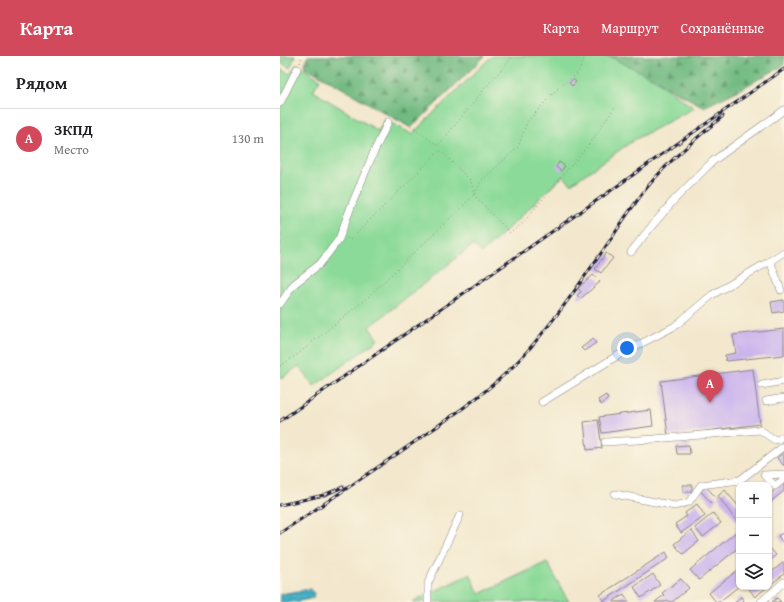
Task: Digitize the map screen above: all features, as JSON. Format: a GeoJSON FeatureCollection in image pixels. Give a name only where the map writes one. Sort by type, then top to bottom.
{"type":"FeatureCollection","features":[{"type":"Feature","properties":{"kind":"lane"},"geometry":{"type":"LineString","coordinates":[[280,103],[297,69]]}},
{"type":"Feature","properties":{"kind":"lane"},"geometry":{"type":"LineString","coordinates":[[631,252],[675,199],[708,166],[719,156],[784,110]]}},
{"type":"Feature","properties":{"kind":"lane"},"geometry":{"type":"LineString","coordinates":[[280,304],[294,284],[320,264],[339,239],[367,168],[388,122]]}},
{"type":"Feature","properties":{"kind":"lane"},"geometry":{"type":"LineString","coordinates":[[542,402],[617,356],[675,326],[712,294],[784,252]]}},
{"type":"Feature","properties":{"kind":"lane"},"geometry":{"type":"LineString","coordinates":[[770,261],[781,290]]}},
{"type":"Feature","properties":{"kind":"lane"},"geometry":{"type":"LineString","coordinates":[[762,385],[784,381]]}},
{"type":"Feature","properties":{"kind":"lane"},"geometry":{"type":"LineString","coordinates":[[766,401],[784,398]]}},
{"type":"Feature","properties":{"kind":"lane"},"geometry":{"type":"LineString","coordinates":[[605,442],[760,430],[775,440],[784,437]]}},
{"type":"Feature","properties":{"kind":"lane"},"geometry":{"type":"LineString","coordinates":[[615,494],[675,506],[689,502],[701,485],[740,480],[784,446]]}},
{"type":"Feature","properties":{"kind":"lane"},"geometry":{"type":"LineString","coordinates":[[784,474],[764,475],[775,486],[784,479]]}},
{"type":"Feature","properties":{"kind":"lane"},"geometry":{"type":"LineString","coordinates":[[428,602],[428,583],[460,515]]}},
{"type":"Feature","properties":{"kind":"lane"},"geometry":{"type":"LineString","coordinates":[[761,602],[784,582]]}},
{"type":"Feature","properties":{"kind":"path"},"geometry":{"type":"LineString","coordinates":[[297,69],[302,56]]}},
{"type":"Feature","properties":{"kind":"path"},"geometry":{"type":"LineString","coordinates":[[388,122],[399,117],[438,146],[513,56]]}},
{"type":"Feature","properties":{"kind":"path"},"geometry":{"type":"LineString","coordinates":[[280,366],[298,354],[368,297],[474,195],[481,181],[518,147],[527,122],[556,90],[578,74],[584,59]]}},
{"type":"Feature","properties":{"kind":"path"},"geometry":{"type":"LineString","coordinates":[[341,235],[350,240],[440,150],[471,181],[474,195],[510,233],[522,224],[590,143],[616,106]]}},
{"type":"Feature","properties":{"kind":"green space"},"geometry":{"type":"Polygon","coordinates":[[[280,56],[295,56],[290,68],[280,62],[280,56]]]}},
{"type":"Feature","properties":{"kind":"green space"},"geometry":{"type":"Polygon","coordinates":[[[308,56],[485,56],[411,128],[304,66],[308,56]]]}},
{"type":"Feature","properties":{"kind":"green space"},"geometry":{"type":"Polygon","coordinates":[[[492,56],[608,56],[653,78],[694,108],[634,140],[571,184],[563,176],[482,253],[473,245],[369,327],[378,340],[314,386],[299,366],[280,379],[280,69],[290,74],[297,64],[320,79],[313,91],[378,131],[385,120],[412,134],[492,56]]]}},
{"type":"Feature","properties":{"kind":"green space"},"geometry":{"type":"Polygon","coordinates":[[[609,56],[784,56],[784,65],[704,107],[609,56]]]}},
{"type":"Feature","properties":{"kind":"green space"},"geometry":{"type":"Polygon","coordinates":[[[547,562],[569,602],[412,602],[470,574],[479,594],[547,562]]]}},
{"type":"Feature","properties":{"kind":"water"},"geometry":{"type":"Polygon","coordinates":[[[310,589],[314,593],[313,598],[296,602],[280,602],[280,594],[310,589]]]}},
{"type":"Feature","properties":{"kind":"building"},"geometry":{"type":"Polygon","coordinates":[[[573,79],[576,82],[572,86],[569,83],[573,79]]]}},
{"type":"Feature","properties":{"kind":"building"},"geometry":{"type":"Polygon","coordinates":[[[559,162],[565,166],[561,171],[556,167],[559,162]]]}},
{"type":"Feature","properties":{"kind":"building"},"geometry":{"type":"Polygon","coordinates":[[[606,253],[613,258],[601,273],[595,269],[606,253]]]}},
{"type":"Feature","properties":{"kind":"building"},"geometry":{"type":"Polygon","coordinates":[[[593,275],[600,282],[580,299],[577,295],[581,292],[578,288],[593,275]]]}},
{"type":"Feature","properties":{"kind":"building"},"geometry":{"type":"Polygon","coordinates":[[[784,300],[784,311],[773,313],[771,302],[784,300]]]}},
{"type":"Feature","properties":{"kind":"building"},"geometry":{"type":"Polygon","coordinates":[[[784,329],[784,355],[726,361],[725,355],[736,353],[733,335],[784,329]]]}},
{"type":"Feature","properties":{"kind":"building"},"geometry":{"type":"Polygon","coordinates":[[[593,339],[596,343],[584,351],[581,348],[593,339]]]}},
{"type":"Feature","properties":{"kind":"building"},"geometry":{"type":"Polygon","coordinates":[[[753,369],[760,424],[668,436],[661,381],[753,369]]]}},
{"type":"Feature","properties":{"kind":"building"},"geometry":{"type":"Polygon","coordinates":[[[606,395],[608,399],[601,405],[598,400],[606,395]]]}},
{"type":"Feature","properties":{"kind":"building"},"geometry":{"type":"Polygon","coordinates":[[[651,410],[653,426],[602,433],[599,417],[651,410]]]}},
{"type":"Feature","properties":{"kind":"building"},"geometry":{"type":"Polygon","coordinates":[[[598,420],[602,448],[587,450],[584,422],[598,420]]]}},
{"type":"Feature","properties":{"kind":"building"},"geometry":{"type":"Polygon","coordinates":[[[689,445],[690,454],[677,454],[676,446],[689,445]]]}},
{"type":"Feature","properties":{"kind":"building"},"geometry":{"type":"Polygon","coordinates":[[[784,452],[784,466],[777,458],[784,452]]]}},
{"type":"Feature","properties":{"kind":"building"},"geometry":{"type":"Polygon","coordinates":[[[784,482],[784,491],[772,501],[772,492],[784,482]]]}},
{"type":"Feature","properties":{"kind":"building"},"geometry":{"type":"Polygon","coordinates":[[[683,485],[692,485],[692,492],[683,492],[683,485]]]}},
{"type":"Feature","properties":{"kind":"building"},"geometry":{"type":"Polygon","coordinates":[[[705,485],[717,499],[712,504],[700,490],[705,485]]]}},
{"type":"Feature","properties":{"kind":"building"},"geometry":{"type":"Polygon","coordinates":[[[725,490],[736,503],[736,521],[718,496],[725,490]]]}},
{"type":"Feature","properties":{"kind":"building"},"geometry":{"type":"Polygon","coordinates":[[[697,504],[705,516],[681,533],[675,524],[687,516],[685,513],[697,504]]]}},
{"type":"Feature","properties":{"kind":"building"},"geometry":{"type":"Polygon","coordinates":[[[713,513],[721,523],[703,537],[695,528],[713,513]]]}},
{"type":"Feature","properties":{"kind":"building"},"geometry":{"type":"Polygon","coordinates":[[[691,530],[699,541],[683,554],[674,544],[691,530]]]}},
{"type":"Feature","properties":{"kind":"building"},"geometry":{"type":"Polygon","coordinates":[[[736,532],[736,549],[699,580],[690,570],[736,532]]]}},
{"type":"Feature","properties":{"kind":"building"},"geometry":{"type":"Polygon","coordinates":[[[784,532],[784,544],[778,536],[784,532]]]}},
{"type":"Feature","properties":{"kind":"building"},"geometry":{"type":"Polygon","coordinates":[[[772,550],[776,555],[772,558],[772,550]]]}},
{"type":"Feature","properties":{"kind":"building"},"geometry":{"type":"Polygon","coordinates":[[[666,552],[669,558],[604,601],[600,595],[666,552]]]}},
{"type":"Feature","properties":{"kind":"building"},"geometry":{"type":"Polygon","coordinates":[[[784,562],[784,574],[772,584],[772,572],[784,562]]]}},
{"type":"Feature","properties":{"kind":"building"},"geometry":{"type":"Polygon","coordinates":[[[736,571],[736,588],[719,602],[716,602],[709,593],[736,571]]]}},
{"type":"Feature","properties":{"kind":"building"},"geometry":{"type":"Polygon","coordinates":[[[653,574],[660,585],[641,598],[634,587],[653,574]]]}},
{"type":"Feature","properties":{"kind":"building"},"geometry":{"type":"Polygon","coordinates":[[[681,579],[689,588],[672,602],[668,600],[665,602],[655,602],[664,595],[662,593],[681,579]]]}},
{"type":"Feature","properties":{"kind":"building"},"geometry":{"type":"Polygon","coordinates":[[[750,590],[763,590],[755,597],[750,590]]]}},
{"type":"Feature","properties":{"kind":"building"},"geometry":{"type":"Polygon","coordinates":[[[624,594],[629,602],[614,602],[614,601],[624,594]]]}},
{"type":"Feature","properties":{"kind":"building"},"geometry":{"type":"Polygon","coordinates":[[[741,597],[744,601],[743,602],[735,602],[741,597]]]}},
{"type":"Feature","properties":{"kind":"building"},"geometry":{"type":"Polygon","coordinates":[[[777,598],[781,602],[772,602],[777,598]]]}},
{"type":"Feature","properties":{"kind":"railway"},"geometry":{"type":"LineString","coordinates":[[280,421],[784,69]]}},
{"type":"Feature","properties":{"kind":"railway"},"geometry":{"type":"LineString","coordinates":[[280,533],[451,417],[512,368],[558,313],[648,186],[678,154],[723,116]]}},
{"type":"Feature","properties":{"kind":"railway"},"geometry":{"type":"LineString","coordinates":[[280,505],[324,495],[343,487]]}},
{"type":"Feature","properties":{"kind":"place","name":"ЗКПД"},"geometry":{"type":"Point","coordinates":[710,403]}}]}
